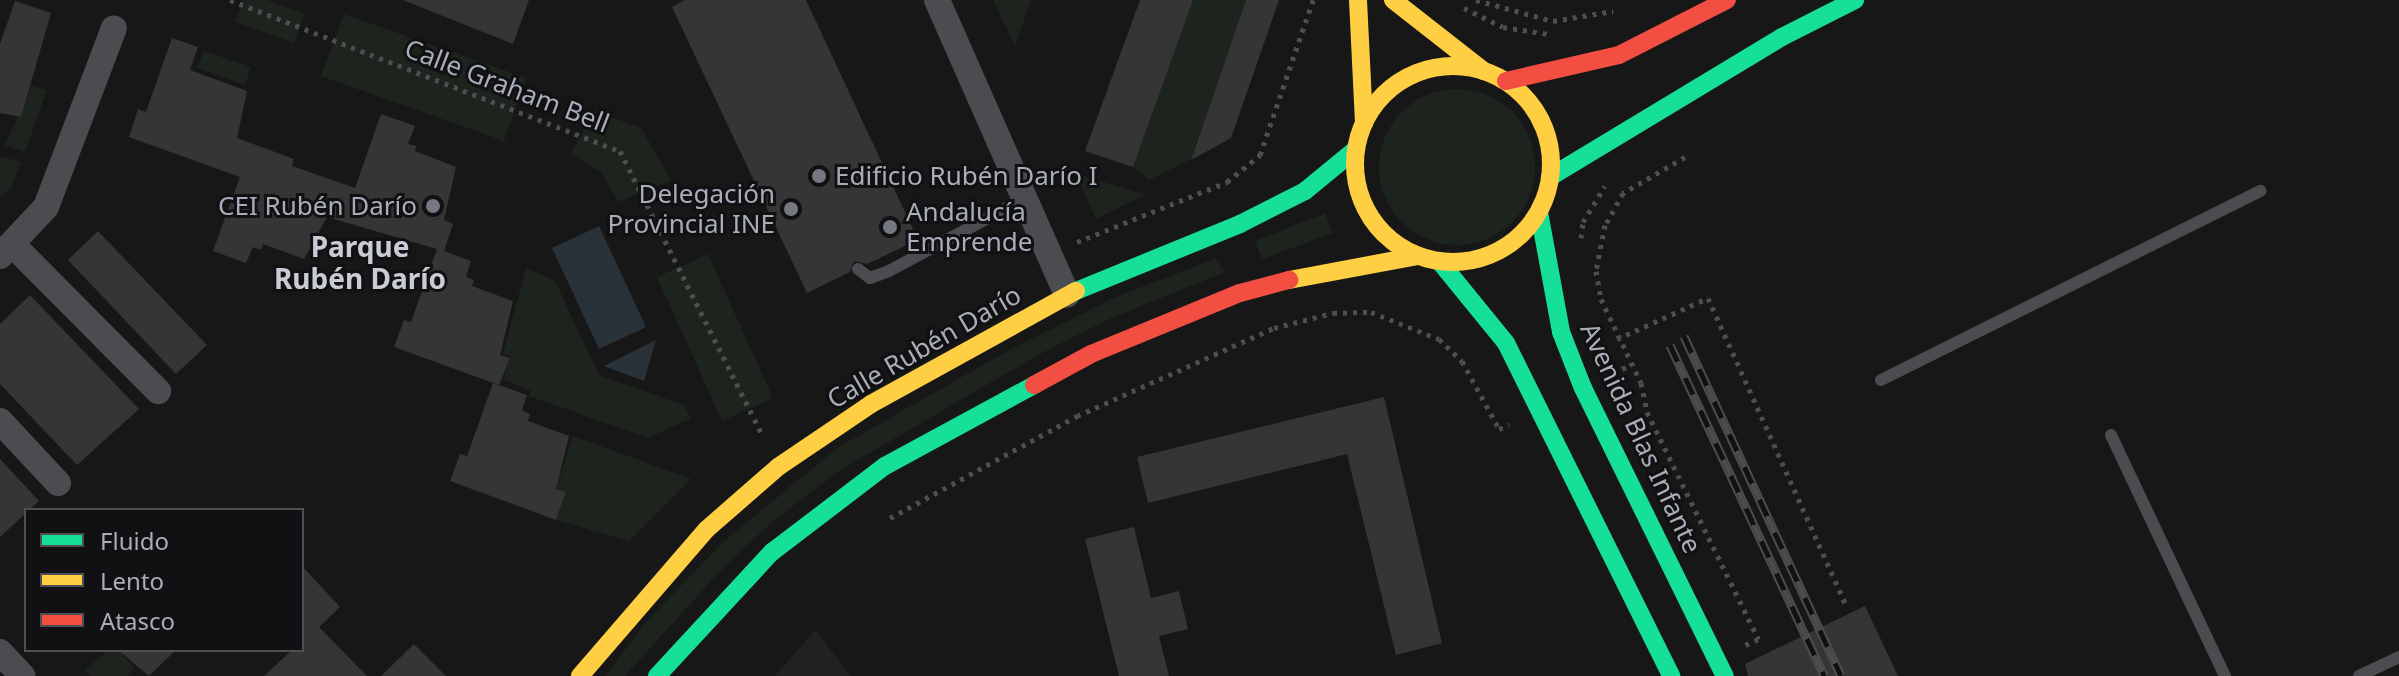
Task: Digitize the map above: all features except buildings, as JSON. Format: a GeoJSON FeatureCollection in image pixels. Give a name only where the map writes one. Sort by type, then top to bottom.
{"type":"FeatureCollection","features":[{"type":"Feature","properties":{"kind":"main road"},"geometry":{"type":"LineString","coordinates":[[1358,0],[1364,123]]}},
{"type":"Feature","properties":{"kind":"main road"},"geometry":{"type":"LineString","coordinates":[[1393,0],[1484,71]]}},
{"type":"Feature","properties":{"kind":"main road"},"geometry":{"type":"LineString","coordinates":[[1506,81],[1619,55],[1727,0]]}},
{"type":"Feature","properties":{"kind":"main road"},"geometry":{"type":"LineString","coordinates":[[1550,177],[1782,37],[1855,0]]}},
{"type":"Feature","properties":{"kind":"main road"},"geometry":{"type":"LineString","coordinates":[[1455,65],[1484,71],[1506,81],[1527,99],[1542,122],[1550,149],[1550,177],[1539,212],[1521,235],[1497,252],[1470,262],[1440,262],[1417,256],[1389,239],[1368,214],[1356,183],[1355,150],[1364,123],[1379,99],[1427,69],[1455,65]]}},
{"type":"Feature","properties":{"kind":"main road","name":"Calle Rubén Darío"},"geometry":{"type":"LineString","coordinates":[[580,676],[707,529],[778,467],[871,404],[1067,295],[1251,219],[1305,191],[1355,150]]}},
{"type":"Feature","properties":{"kind":"main road","name":"Avenida Blas Infante"},"geometry":{"type":"LineString","coordinates":[[1539,212],[1561,332],[1572,360],[1725,676]]}},
{"type":"Feature","properties":{"kind":"main road"},"geometry":{"type":"LineString","coordinates":[[657,676],[772,552],[885,466],[1091,354],[1260,285],[1336,267],[1417,256]]}},
{"type":"Feature","properties":{"kind":"main road"},"geometry":{"type":"LineString","coordinates":[[1440,262],[1506,343],[1671,676]]}},
{"type":"Feature","properties":{"kind":"street"},"geometry":{"type":"LineString","coordinates":[[937,0],[1067,295]]}},
{"type":"Feature","properties":{"kind":"street"},"geometry":{"type":"LineString","coordinates":[[114,28],[46,207],[6,251],[158,391]]}},
{"type":"Feature","properties":{"kind":"street"},"geometry":{"type":"LineString","coordinates":[[0,421],[58,483]]}},
{"type":"Feature","properties":{"kind":"street"},"geometry":{"type":"LineString","coordinates":[[0,652],[22,676]]}},
{"type":"Feature","properties":{"kind":"lane"},"geometry":{"type":"LineString","coordinates":[[1881,380],[2260,191]]}},
{"type":"Feature","properties":{"kind":"lane"},"geometry":{"type":"LineString","coordinates":[[858,269],[870,278],[889,271],[1025,198]]}},
{"type":"Feature","properties":{"kind":"lane"},"geometry":{"type":"LineString","coordinates":[[2111,435],[2225,676]]}},
{"type":"Feature","properties":{"kind":"lane"},"geometry":{"type":"LineString","coordinates":[[2359,676],[2399,657]]}},
{"type":"Feature","properties":{"kind":"path","name":"Calle Graham Bell"},"geometry":{"type":"LineString","coordinates":[[230,0],[620,151],[778,467]]}},
{"type":"Feature","properties":{"kind":"path"},"geometry":{"type":"LineString","coordinates":[[1077,242],[1227,182],[1260,155],[1313,0]]}},
{"type":"Feature","properties":{"kind":"path"},"geometry":{"type":"LineString","coordinates":[[1454,0],[1503,27],[1566,33]]}},
{"type":"Feature","properties":{"kind":"path"},"geometry":{"type":"LineString","coordinates":[[1476,0],[1553,21],[1613,11]]}},
{"type":"Feature","properties":{"kind":"path"},"geometry":{"type":"LineString","coordinates":[[1685,157],[1623,193],[1605,225],[1596,271],[1617,339],[1758,639],[1737,649]]}},
{"type":"Feature","properties":{"kind":"path"},"geometry":{"type":"LineString","coordinates":[[1579,248],[1583,222],[1610,177]]}},
{"type":"Feature","properties":{"kind":"path"},"geometry":{"type":"LineString","coordinates":[[1617,339],[1708,298],[1846,605]]}},
{"type":"Feature","properties":{"kind":"path"},"geometry":{"type":"LineString","coordinates":[[890,518],[1077,416],[1274,328],[1333,313],[1371,312],[1439,339],[1462,361],[1499,429],[1516,422]]}},
{"type":"Feature","properties":{"kind":"path"},"geometry":{"type":"LineString","coordinates":[[1606,360],[1617,382]]}},
{"type":"Feature","properties":{"kind":"path"},"geometry":{"type":"LineString","coordinates":[[1612,373],[1631,365]]}},
{"type":"Feature","properties":{"kind":"shaded area"},"geometry":{"type":"Polygon","coordinates":[[[243,0],[267,0],[305,14],[294,43],[235,22],[243,0]]]}},
{"type":"Feature","properties":{"kind":"shaded area"},"geometry":{"type":"Polygon","coordinates":[[[993,0],[1031,0],[1015,46],[993,0]]]}},
{"type":"Feature","properties":{"kind":"shaded area"},"geometry":{"type":"Polygon","coordinates":[[[1193,0],[1246,0],[1191,159],[1149,180],[1133,167],[1193,0]]]}},
{"type":"Feature","properties":{"kind":"shaded area"},"geometry":{"type":"Polygon","coordinates":[[[344,14],[526,78],[504,141],[321,76],[344,14]]]}},
{"type":"Feature","properties":{"kind":"shaded area"},"geometry":{"type":"Polygon","coordinates":[[[204,51],[251,67],[245,85],[197,68],[204,51]]]}},
{"type":"Feature","properties":{"kind":"shaded area"},"geometry":{"type":"Polygon","coordinates":[[[32,86],[47,90],[25,152],[5,145],[32,86]]]}},
{"type":"Feature","properties":{"kind":"shaded area"},"geometry":{"type":"Polygon","coordinates":[[[1457,89],[1487,95],[1512,112],[1529,137],[1535,167],[1529,197],[1512,222],[1487,239],[1457,245],[1427,239],[1402,222],[1385,197],[1379,167],[1385,137],[1402,112],[1427,95],[1457,89]]]}},
{"type":"Feature","properties":{"kind":"shaded area"},"geometry":{"type":"Polygon","coordinates":[[[594,111],[641,128],[671,180],[618,202],[602,173],[571,154],[594,111]]]}},
{"type":"Feature","properties":{"kind":"shaded area"},"geometry":{"type":"Polygon","coordinates":[[[0,156],[21,162],[12,186],[0,198],[0,156]]]}},
{"type":"Feature","properties":{"kind":"shaded area"},"geometry":{"type":"Polygon","coordinates":[[[1075,173],[1145,195],[1096,219],[1075,173]]]}},
{"type":"Feature","properties":{"kind":"shaded area"},"geometry":{"type":"Polygon","coordinates":[[[1325,213],[1333,233],[1262,259],[1255,241],[1325,213]]]}},
{"type":"Feature","properties":{"kind":"shaded area"},"geometry":{"type":"Polygon","coordinates":[[[599,226],[646,327],[599,349],[552,248],[599,226]]]}},
{"type":"Feature","properties":{"kind":"shaded area"},"geometry":{"type":"Polygon","coordinates":[[[708,254],[773,398],[722,421],[657,277],[708,254]]]}},
{"type":"Feature","properties":{"kind":"shaded area"},"geometry":{"type":"Polygon","coordinates":[[[1215,259],[1225,272],[1109,319],[1036,356],[839,471],[773,521],[719,572],[625,676],[605,676],[646,622],[722,543],[837,448],[1009,350],[1118,296],[1215,259]]]}},
{"type":"Feature","properties":{"kind":"shaded area"},"geometry":{"type":"Polygon","coordinates":[[[526,268],[555,281],[599,375],[684,405],[691,418],[648,438],[529,396],[531,391],[503,379],[510,357],[503,354],[526,268]]]}},
{"type":"Feature","properties":{"kind":"shaded area"},"geometry":{"type":"Polygon","coordinates":[[[656,340],[644,381],[604,366],[656,340]]]}},
{"type":"Feature","properties":{"kind":"shaded area"},"geometry":{"type":"Polygon","coordinates":[[[573,436],[691,479],[629,541],[556,520],[566,493],[556,489],[573,436]]]}},
{"type":"Feature","properties":{"kind":"shaded area"},"geometry":{"type":"Polygon","coordinates":[[[815,630],[851,676],[775,676],[815,630]]]}},
{"type":"Feature","properties":{"kind":"shaded area"},"geometry":{"type":"Polygon","coordinates":[[[106,652],[120,652],[135,668],[127,676],[91,676],[85,670],[106,652]]]}},
{"type":"Feature","properties":{"kind":"railway"},"geometry":{"type":"LineString","coordinates":[[1684,336],[1841,676]]}},
{"type":"Feature","properties":{"kind":"railway"},"geometry":{"type":"LineString","coordinates":[[1670,345],[1824,676]]}},
{"type":"Feature","properties":{"kind":"traffic: fast"},"geometry":{"type":"LineString","coordinates":[[1550,177],[1782,37],[1855,0]]}},
{"type":"Feature","properties":{"kind":"traffic: fast"},"geometry":{"type":"LineString","coordinates":[[1076,291],[1240,224],[1305,191],[1355,150]]}},
{"type":"Feature","properties":{"kind":"traffic: fast"},"geometry":{"type":"LineString","coordinates":[[1539,212],[1561,332],[1583,388],[1725,676]]}},
{"type":"Feature","properties":{"kind":"traffic: fast"},"geometry":{"type":"LineString","coordinates":[[1440,262],[1506,343],[1671,676]]}},
{"type":"Feature","properties":{"kind":"traffic: fast"},"geometry":{"type":"LineString","coordinates":[[657,676],[772,552],[885,466],[1034,385]]}},
{"type":"Feature","properties":{"kind":"traffic: slow"},"geometry":{"type":"LineString","coordinates":[[1358,0],[1364,123]]}},
{"type":"Feature","properties":{"kind":"traffic: slow"},"geometry":{"type":"LineString","coordinates":[[1393,0],[1484,71]]}},
{"type":"Feature","properties":{"kind":"traffic: slow"},"geometry":{"type":"LineString","coordinates":[[1453,66],[1490,74],[1522,95],[1543,127],[1551,164],[1543,201],[1522,233],[1490,254],[1453,262],[1416,254],[1384,233],[1363,201],[1355,164],[1363,127],[1384,95],[1416,74],[1453,66]]}},
{"type":"Feature","properties":{"kind":"traffic: slow"},"geometry":{"type":"LineString","coordinates":[[1289,280],[1417,256]]}},
{"type":"Feature","properties":{"kind":"traffic: slow"},"geometry":{"type":"LineString","coordinates":[[580,676],[707,529],[778,467],[871,404],[1076,291]]}},
{"type":"Feature","properties":{"kind":"traffic: jam"},"geometry":{"type":"LineString","coordinates":[[1506,81],[1619,55],[1727,0]]}},
{"type":"Feature","properties":{"kind":"traffic: jam"},"geometry":{"type":"LineString","coordinates":[[1034,385],[1091,354],[1240,293],[1289,280]]}},
{"type":"Feature","properties":{"kind":"place","name":"Edificio Rubén Darío I"},"geometry":{"type":"Point","coordinates":[819,176]}},
{"type":"Feature","properties":{"kind":"place","name":"CEI Rubén Darío"},"geometry":{"type":"Point","coordinates":[433,206]}},
{"type":"Feature","properties":{"kind":"place","name":"Delegación Provincial INE"},"geometry":{"type":"Point","coordinates":[791,209]}},
{"type":"Feature","properties":{"kind":"place","name":"Andalucía Emprende"},"geometry":{"type":"Point","coordinates":[890,227]}},
{"type":"Feature","properties":{"kind":"district","name":"Parque Rubén Darío"},"geometry":{"type":"Point","coordinates":[360,262]}}]}
